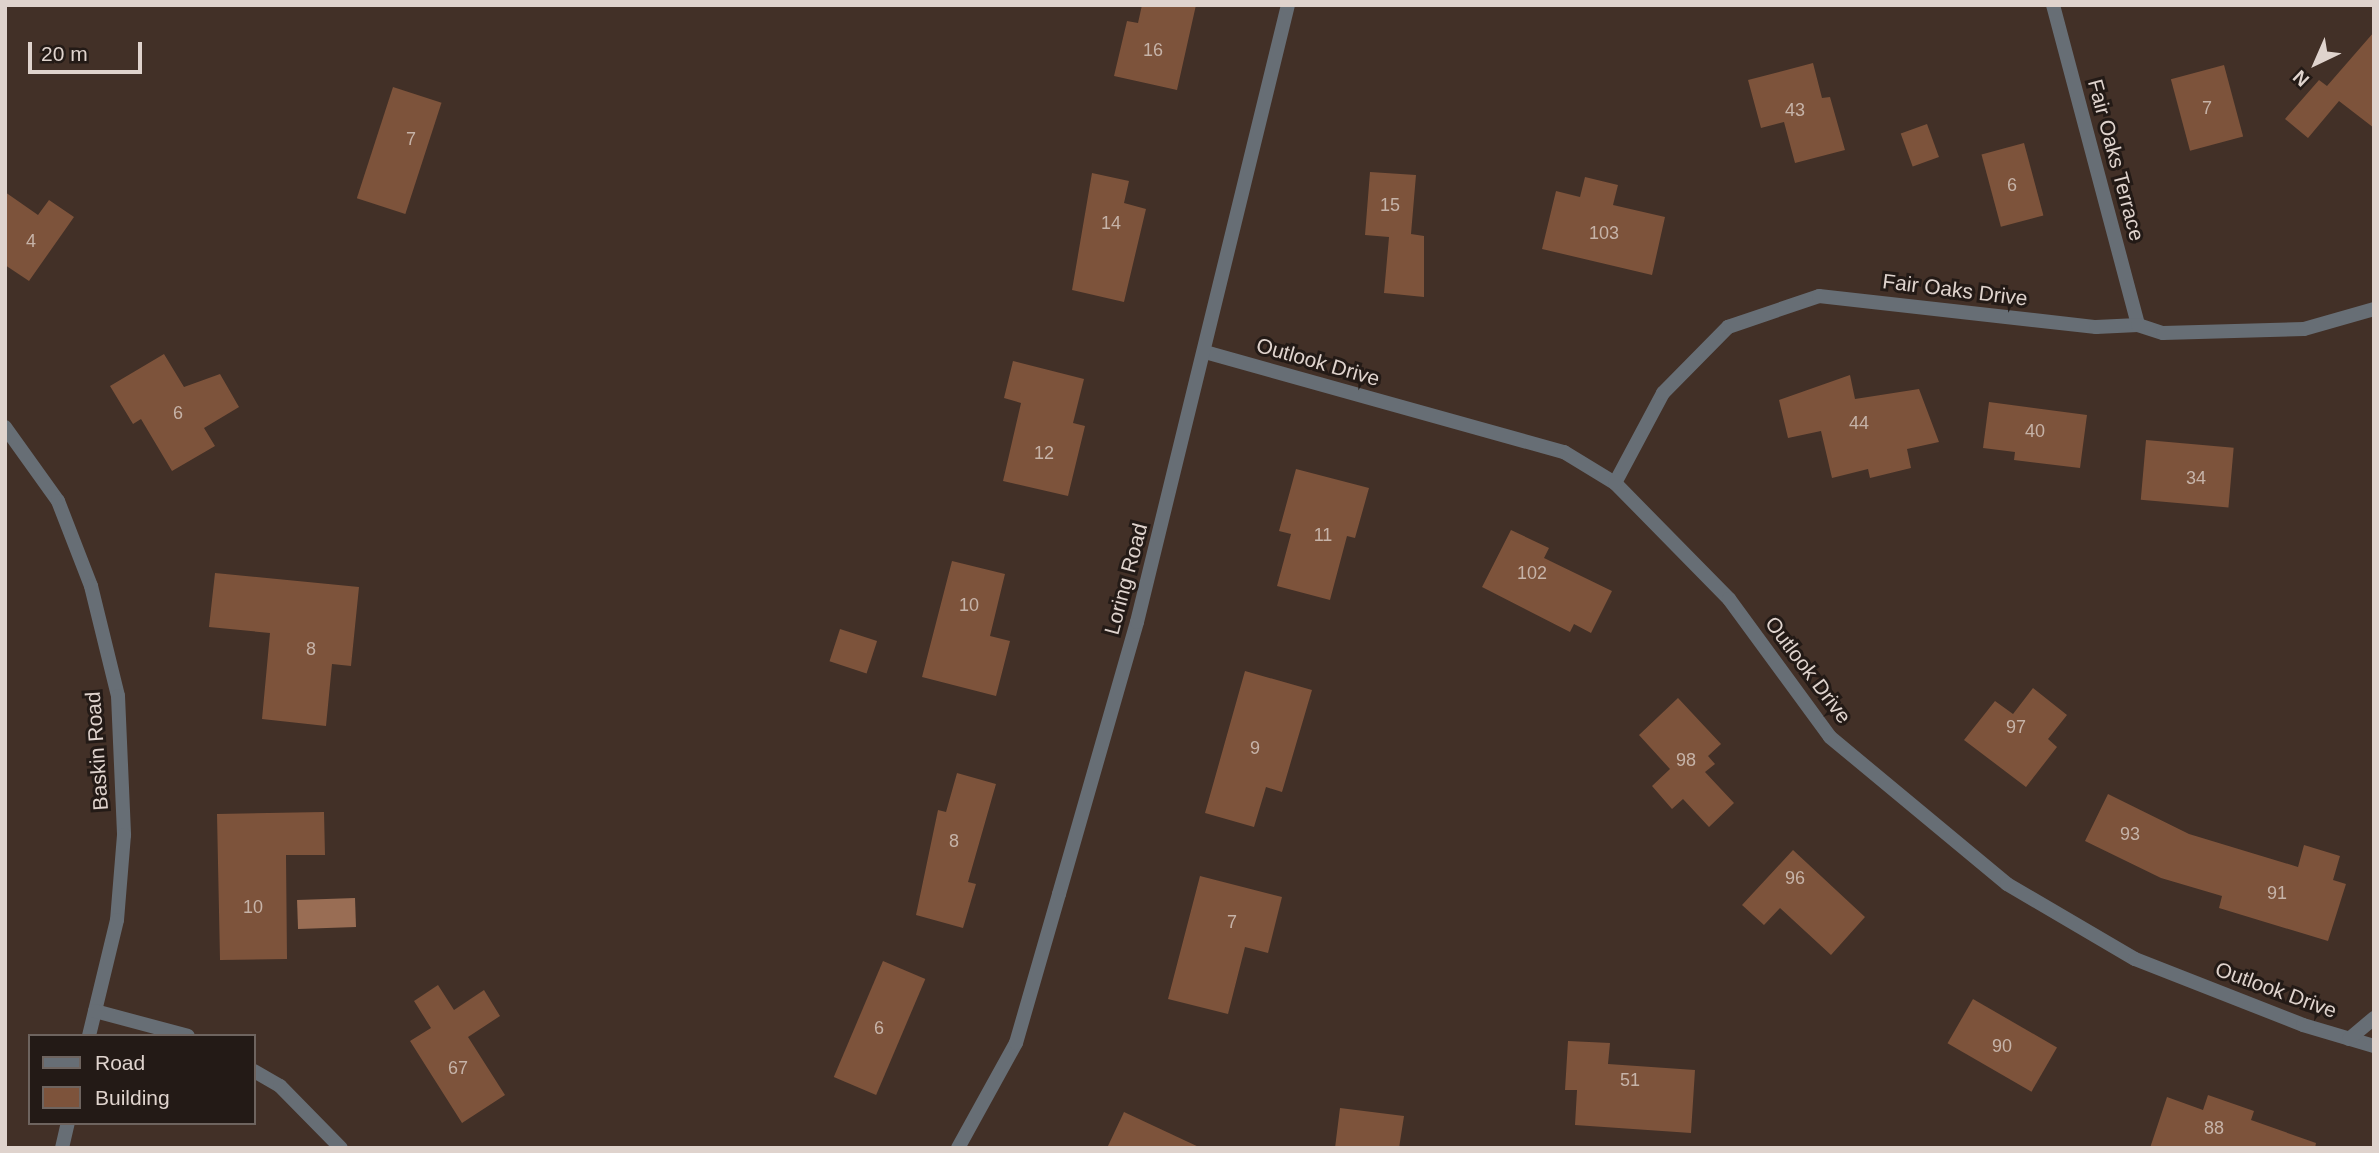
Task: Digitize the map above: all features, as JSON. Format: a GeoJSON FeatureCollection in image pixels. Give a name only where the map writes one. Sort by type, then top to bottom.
{"type":"FeatureCollection","features":[{"type":"Feature","properties":{"kind":"street","name":"Loring Road"},"geometry":{"type":"LineString","coordinates":[[958,1148],[1016,1043],[1137,622],[1288,5]]}},
{"type":"Feature","properties":{"kind":"street","name":"Fair Oaks Terrace"},"geometry":{"type":"LineString","coordinates":[[2053,5],[2138,325]]}},
{"type":"Feature","properties":{"kind":"street","name":"Fair Oaks Drive"},"geometry":{"type":"LineString","coordinates":[[1615,483],[1663,393],[1728,327],[1780,306],[1819,296],[1847,296],[1927,311],[2096,327],[2138,325],[2163,333],[2304,329],[2374,309]]}},
{"type":"Feature","properties":{"kind":"street","name":"Outlook Drive"},"geometry":{"type":"LineString","coordinates":[[1205,352],[1564,452],[1615,483],[1730,598],[1830,737],[2007,884],[2135,959],[2374,1046]]}},
{"type":"Feature","properties":{"kind":"street","name":"Baskin Road"},"geometry":{"type":"LineString","coordinates":[[5,427],[58,501],[91,586],[118,696],[124,835],[117,920],[89,1034]]}},
{"type":"Feature","properties":{"kind":"street"},"geometry":{"type":"LineString","coordinates":[[95,1011],[181,1034]]}},
{"type":"Feature","properties":{"kind":"street"},"geometry":{"type":"LineString","coordinates":[[2349,1039],[2374,1018]]}},
{"type":"Feature","properties":{"kind":"street"},"geometry":{"type":"LineString","coordinates":[[256,1072],[280,1086],[341,1148]]}},
{"type":"Feature","properties":{"kind":"street"},"geometry":{"type":"LineString","coordinates":[[62,1148],[68,1125]]}},
{"type":"Feature","properties":{"kind":"shaded area"},"geometry":{"type":"Polygon","coordinates":[[[355,898],[356,927],[298,929],[297,900],[355,898]]]}},
{"type":"Feature","properties":{"kind":"building"},"geometry":{"type":"Polygon","coordinates":[[[1142,5],[1196,5],[1177,90],[1114,76],[1127,21],[1138,23],[1142,5]]]}},
{"type":"Feature","properties":{"kind":"building"},"geometry":{"type":"Polygon","coordinates":[[[2374,32],[2374,128],[2339,101],[2308,138],[2285,119],[2319,80],[2327,86],[2374,32]]]}},
{"type":"Feature","properties":{"kind":"building"},"geometry":{"type":"Polygon","coordinates":[[[1813,63],[1822,98],[1830,97],[1845,150],[1795,163],[1784,122],[1761,128],[1748,80],[1813,63]]]}},
{"type":"Feature","properties":{"kind":"building"},"geometry":{"type":"Polygon","coordinates":[[[2224,65],[2243,136],[2190,151],[2171,79],[2224,65]]]}},
{"type":"Feature","properties":{"kind":"building"},"geometry":{"type":"Polygon","coordinates":[[[393,87],[442,103],[405,214],[357,198],[393,87]]]}},
{"type":"Feature","properties":{"kind":"building"},"geometry":{"type":"Polygon","coordinates":[[[1927,124],[1939,157],[1913,166],[1901,134],[1927,124]]]}},
{"type":"Feature","properties":{"kind":"building"},"geometry":{"type":"Polygon","coordinates":[[[2024,143],[2043,215],[2001,227],[1981,154],[2024,143]]]}},
{"type":"Feature","properties":{"kind":"building"},"geometry":{"type":"Polygon","coordinates":[[[1370,172],[1416,175],[1411,234],[1424,236],[1424,297],[1384,293],[1389,237],[1365,235],[1370,172]]]}},
{"type":"Feature","properties":{"kind":"building"},"geometry":{"type":"Polygon","coordinates":[[[1092,173],[1129,181],[1124,203],[1146,209],[1124,302],[1072,290],[1092,173]]]}},
{"type":"Feature","properties":{"kind":"building"},"geometry":{"type":"Polygon","coordinates":[[[1585,177],[1618,185],[1613,205],[1665,217],[1652,275],[1542,249],[1556,191],[1580,197],[1585,177]]]}},
{"type":"Feature","properties":{"kind":"building"},"geometry":{"type":"Polygon","coordinates":[[[5,192],[38,215],[49,200],[74,217],[29,281],[5,265],[5,192]]]}},
{"type":"Feature","properties":{"kind":"building"},"geometry":{"type":"Polygon","coordinates":[[[164,354],[184,387],[220,374],[239,407],[204,428],[215,446],[172,471],[141,419],[133,424],[110,386],[164,354]]]}},
{"type":"Feature","properties":{"kind":"building"},"geometry":{"type":"Polygon","coordinates":[[[1013,361],[1084,379],[1073,423],[1085,426],[1068,496],[1003,481],[1021,403],[1004,398],[1013,361]]]}},
{"type":"Feature","properties":{"kind":"building"},"geometry":{"type":"Polygon","coordinates":[[[1850,375],[1855,399],[1919,389],[1939,442],[1907,449],[1911,468],[1870,478],[1868,469],[1832,478],[1821,431],[1788,438],[1779,400],[1850,375]]]}},
{"type":"Feature","properties":{"kind":"building"},"geometry":{"type":"Polygon","coordinates":[[[1989,402],[2087,415],[2080,468],[2014,460],[2015,452],[1983,448],[1989,402]]]}},
{"type":"Feature","properties":{"kind":"building"},"geometry":{"type":"Polygon","coordinates":[[[2146,440],[2234,448],[2228,507],[2141,500],[2146,440]]]}},
{"type":"Feature","properties":{"kind":"building"},"geometry":{"type":"Polygon","coordinates":[[[1296,469],[1369,488],[1355,538],[1347,536],[1330,600],[1277,586],[1291,534],[1279,531],[1296,469]]]}},
{"type":"Feature","properties":{"kind":"building"},"geometry":{"type":"Polygon","coordinates":[[[1511,530],[1549,548],[1544,558],[1612,591],[1591,633],[1574,624],[1570,632],[1482,587],[1511,530]]]}},
{"type":"Feature","properties":{"kind":"building"},"geometry":{"type":"Polygon","coordinates":[[[952,561],[1005,574],[990,636],[1010,641],[996,696],[922,677],[952,561]]]}},
{"type":"Feature","properties":{"kind":"building"},"geometry":{"type":"Polygon","coordinates":[[[215,573],[359,587],[351,666],[332,664],[326,726],[262,719],[270,633],[209,627],[215,573]]]}},
{"type":"Feature","properties":{"kind":"building"},"geometry":{"type":"Polygon","coordinates":[[[840,629],[877,641],[867,673],[829,661],[840,629]]]}},
{"type":"Feature","properties":{"kind":"building"},"geometry":{"type":"Polygon","coordinates":[[[1245,671],[1312,690],[1282,792],[1266,787],[1254,827],[1205,813],[1245,671]]]}},
{"type":"Feature","properties":{"kind":"building"},"geometry":{"type":"Polygon","coordinates":[[[2033,688],[2067,715],[2048,739],[2057,747],[2026,787],[1964,740],[1995,701],[2013,714],[2033,688]]]}},
{"type":"Feature","properties":{"kind":"building"},"geometry":{"type":"Polygon","coordinates":[[[1678,698],[1721,744],[1708,756],[1715,764],[1705,772],[1734,803],[1709,827],[1683,799],[1672,809],[1652,786],[1670,769],[1639,735],[1678,698]]]}},
{"type":"Feature","properties":{"kind":"building"},"geometry":{"type":"Polygon","coordinates":[[[957,773],[996,784],[968,882],[976,884],[963,928],[916,915],[938,810],[946,812],[957,773]]]}},
{"type":"Feature","properties":{"kind":"building"},"geometry":{"type":"Polygon","coordinates":[[[2108,794],[2189,834],[2298,867],[2304,845],[2340,856],[2333,880],[2346,884],[2328,941],[2219,908],[2222,896],[2161,878],[2085,841],[2108,794]]]}},
{"type":"Feature","properties":{"kind":"building"},"geometry":{"type":"Polygon","coordinates":[[[324,812],[325,855],[286,855],[287,959],[220,960],[217,814],[324,812]]]}},
{"type":"Feature","properties":{"kind":"building"},"geometry":{"type":"Polygon","coordinates":[[[1793,850],[1865,917],[1831,955],[1780,908],[1764,925],[1742,905],[1793,850]]]}},
{"type":"Feature","properties":{"kind":"building"},"geometry":{"type":"Polygon","coordinates":[[[1200,876],[1282,897],[1268,953],[1245,947],[1228,1014],[1168,999],[1200,876]]]}},
{"type":"Feature","properties":{"kind":"building"},"geometry":{"type":"Polygon","coordinates":[[[883,961],[925,979],[876,1095],[834,1077],[883,961]]]}},
{"type":"Feature","properties":{"kind":"building"},"geometry":{"type":"Polygon","coordinates":[[[438,985],[454,1010],[484,990],[500,1016],[468,1037],[505,1095],[462,1123],[410,1041],[431,1028],[414,1001],[438,985]]]}},
{"type":"Feature","properties":{"kind":"building"},"geometry":{"type":"Polygon","coordinates":[[[1973,999],[2057,1048],[2032,1092],[1948,1043],[1973,999]]]}},
{"type":"Feature","properties":{"kind":"building"},"geometry":{"type":"Polygon","coordinates":[[[1568,1041],[1610,1043],[1608,1064],[1695,1070],[1691,1133],[1575,1125],[1577,1090],[1565,1090],[1568,1041]]]}},
{"type":"Feature","properties":{"kind":"building"},"geometry":{"type":"Polygon","coordinates":[[[2208,1095],[2254,1111],[2251,1120],[2316,1143],[2315,1148],[2150,1148],[2167,1097],[2203,1110],[2208,1095]]]}},
{"type":"Feature","properties":{"kind":"building"},"geometry":{"type":"Polygon","coordinates":[[[1340,1108],[1404,1116],[1399,1148],[1335,1148],[1340,1108]]]}},
{"type":"Feature","properties":{"kind":"building"},"geometry":{"type":"Polygon","coordinates":[[[1124,1112],[1201,1148],[1107,1148],[1124,1112]]]}}]}
